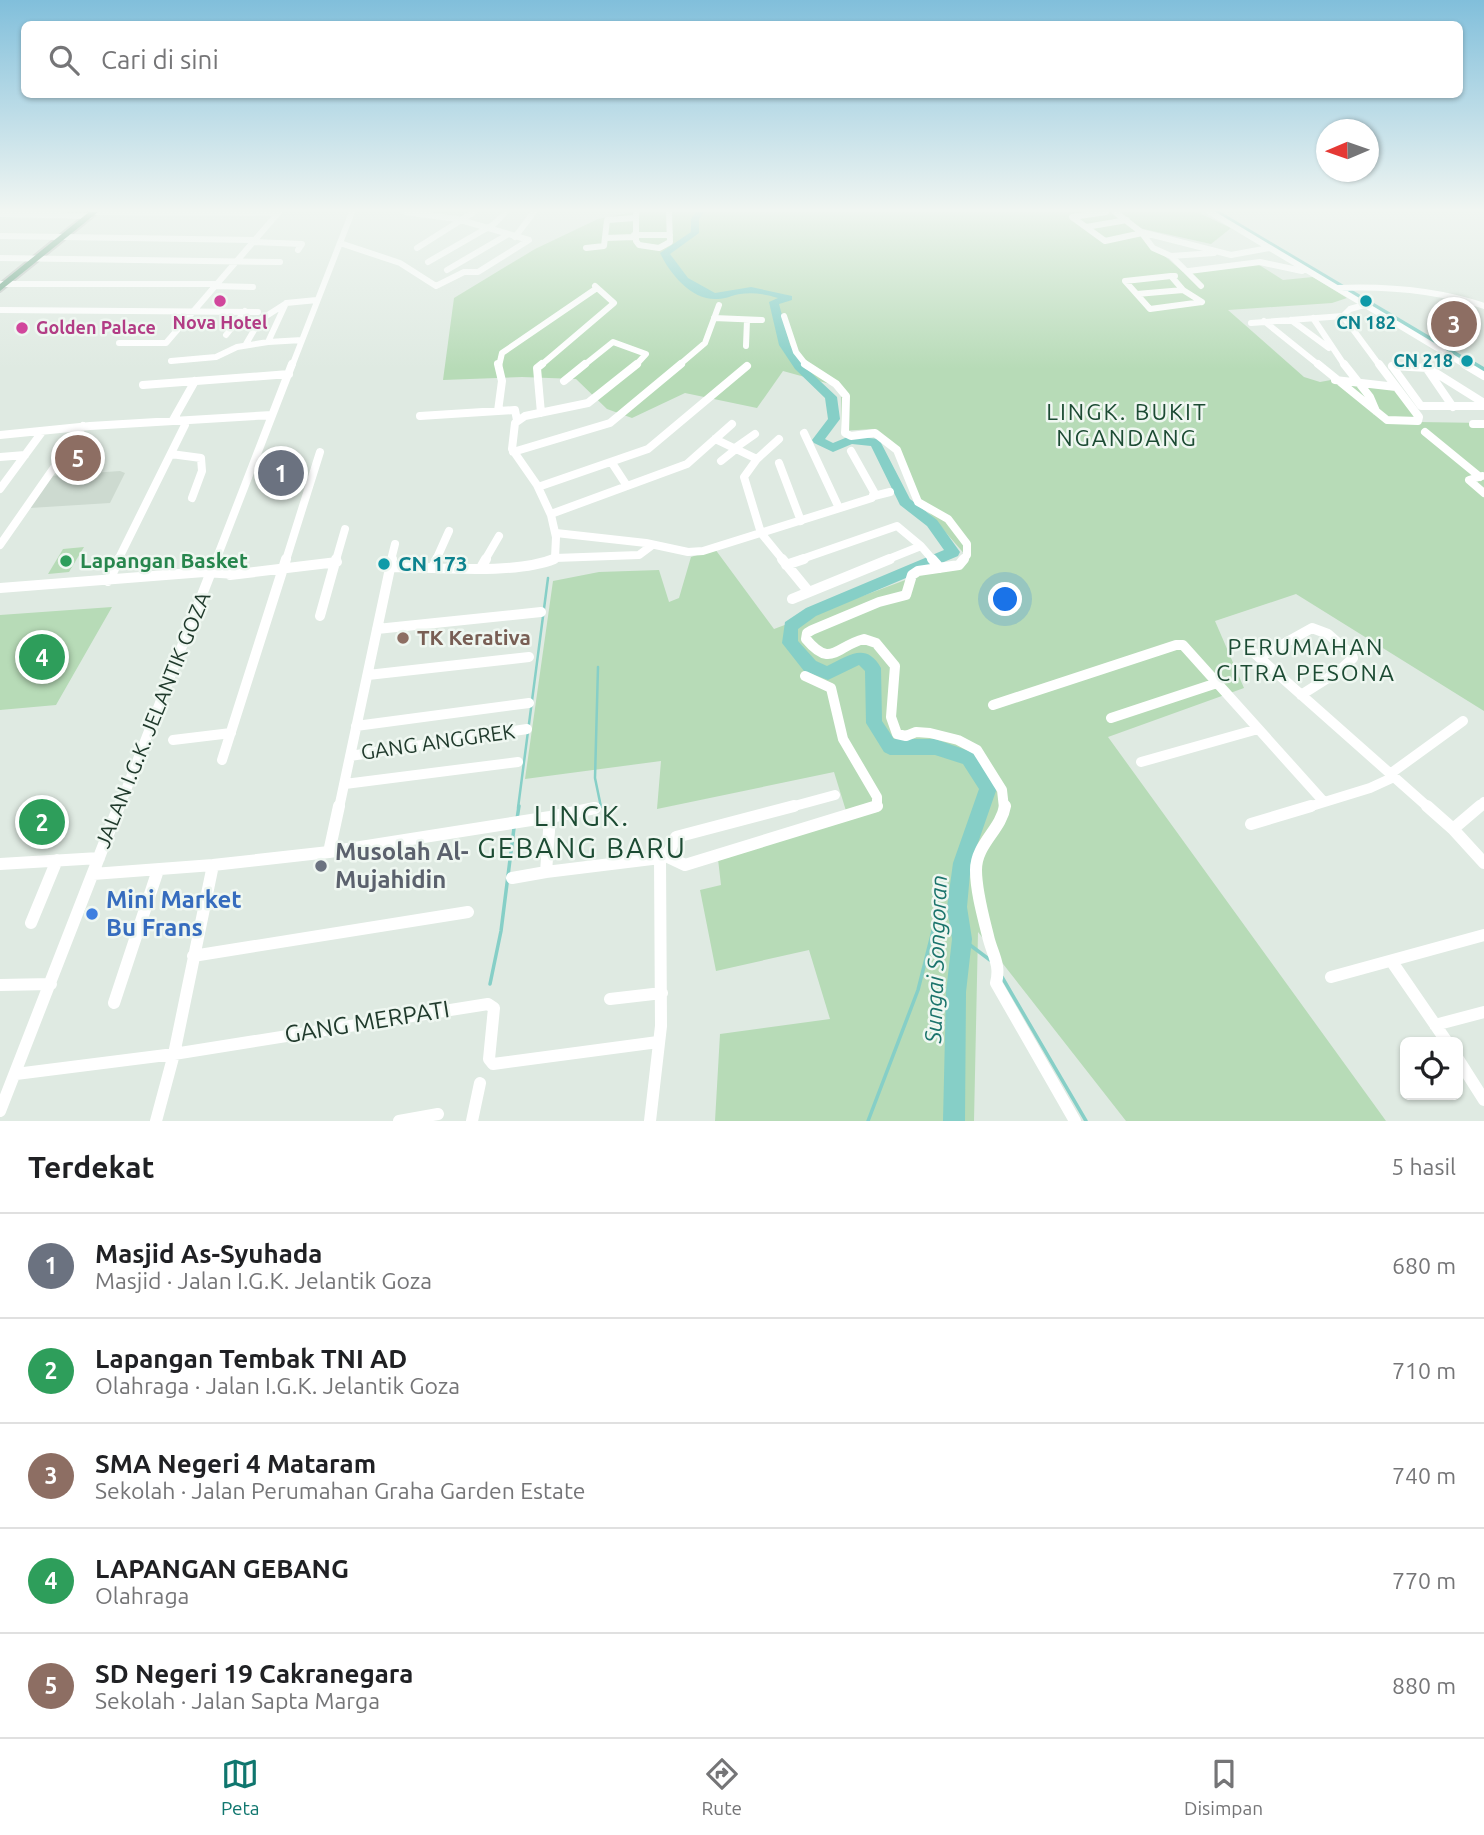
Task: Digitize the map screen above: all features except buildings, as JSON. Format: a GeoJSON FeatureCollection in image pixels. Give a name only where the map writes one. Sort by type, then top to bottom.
{"type":"FeatureCollection","features":[{"type":"Feature","properties":{"kind":"main road"},"geometry":{"type":"LineString","coordinates":[[2,285],[31,264]]}},
{"type":"Feature","properties":{"kind":"street"},"geometry":{"type":"LineString","coordinates":[[119,343],[166,343],[232,264]]}},
{"type":"Feature","properties":{"kind":"street","name":"JALAN I.G.K. JELANTIK GOZA"},"geometry":{"type":"LineString","coordinates":[[0,1111],[331,264]]}},
{"type":"Feature","properties":{"kind":"street"},"geometry":{"type":"LineString","coordinates":[[401,264],[436,286],[464,272],[478,272],[490,264]]}},
{"type":"Feature","properties":{"kind":"street"},"geometry":{"type":"LineString","coordinates":[[447,270],[457,264]]}},
{"type":"Feature","properties":{"kind":"street"},"geometry":{"type":"LineString","coordinates":[[1179,264],[1201,286]]}},
{"type":"Feature","properties":{"kind":"street"},"geometry":{"type":"LineString","coordinates":[[1171,276],[1183,290],[1203,303],[1153,309],[1125,281],[1245,264]]}},
{"type":"Feature","properties":{"kind":"street"},"geometry":{"type":"LineString","coordinates":[[1271,264],[1310,273]]}},
{"type":"Feature","properties":{"kind":"street"},"geometry":{"type":"LineString","coordinates":[[1296,264],[1484,376]]}},
{"type":"Feature","properties":{"kind":"street"},"geometry":{"type":"LineString","coordinates":[[2,285],[253,287]]}},
{"type":"Feature","properties":{"kind":"street"},"geometry":{"type":"LineString","coordinates":[[498,411],[502,381],[498,362],[502,353],[596,287],[614,303],[537,368],[541,413]]}},
{"type":"Feature","properties":{"kind":"street"},"geometry":{"type":"LineString","coordinates":[[1338,288],[1453,296],[1484,306]]}},
{"type":"Feature","properties":{"kind":"street"},"geometry":{"type":"LineString","coordinates":[[1137,294],[1183,290]]}},
{"type":"Feature","properties":{"kind":"street"},"geometry":{"type":"LineString","coordinates":[[246,344],[260,320],[286,303],[317,300]]}},
{"type":"Feature","properties":{"kind":"street"},"geometry":{"type":"LineString","coordinates":[[268,342],[286,303]]}},
{"type":"Feature","properties":{"kind":"street"},"geometry":{"type":"LineString","coordinates":[[1251,323],[1343,316],[1350,309],[1364,304]]}},
{"type":"Feature","properties":{"kind":"street"},"geometry":{"type":"LineString","coordinates":[[513,452],[591,430],[614,420],[701,347],[719,305]]}},
{"type":"Feature","properties":{"kind":"street"},"geometry":{"type":"LineString","coordinates":[[0,310],[258,312]]}},
{"type":"Feature","properties":{"kind":"street"},"geometry":{"type":"LineString","coordinates":[[226,335],[246,311]]}},
{"type":"Feature","properties":{"kind":"street"},"geometry":{"type":"LineString","coordinates":[[784,316],[792,331],[799,356],[836,384],[848,398],[849,404],[842,424],[845,433],[851,436],[870,432],[886,440],[897,450],[918,502],[948,519],[964,537],[967,551],[962,562],[936,563],[912,575],[906,595],[879,602],[812,630],[807,633],[806,639],[811,647],[827,656],[839,653],[855,641],[871,640],[876,643],[895,666],[890,696],[891,720],[897,734],[906,736],[916,732],[930,733],[958,740],[977,750],[995,776],[1005,803],[1003,817],[982,846],[976,869],[1000,990],[1075,1121]]}},
{"type":"Feature","properties":{"kind":"street"},"geometry":{"type":"LineString","coordinates":[[1264,321],[1333,380],[1390,421],[1419,420],[1343,316]]}},
{"type":"Feature","properties":{"kind":"street"},"geometry":{"type":"LineString","coordinates":[[714,318],[762,320]]}},
{"type":"Feature","properties":{"kind":"street"},"geometry":{"type":"LineString","coordinates":[[1313,318],[1336,354],[1360,383],[1376,411]]}},
{"type":"Feature","properties":{"kind":"street"},"geometry":{"type":"LineString","coordinates":[[746,346],[747,320]]}},
{"type":"Feature","properties":{"kind":"street"},"geometry":{"type":"LineString","coordinates":[[1291,320],[1336,354]]}},
{"type":"Feature","properties":{"kind":"street"},"geometry":{"type":"LineString","coordinates":[[171,361],[216,357],[246,344],[302,340]]}},
{"type":"Feature","properties":{"kind":"street"},"geometry":{"type":"LineString","coordinates":[[516,423],[541,413],[588,403],[645,358],[646,354],[613,342],[564,381]]}},
{"type":"Feature","properties":{"kind":"street"},"geometry":{"type":"LineString","coordinates":[[538,487],[648,449],[747,366]]}},
{"type":"Feature","properties":{"kind":"street"},"geometry":{"type":"LineString","coordinates":[[1392,366],[1426,368],[1484,405],[1418,405],[1392,366]]}},
{"type":"Feature","properties":{"kind":"street"},"geometry":{"type":"LineString","coordinates":[[1426,368],[1453,407]]}},
{"type":"Feature","properties":{"kind":"street"},"geometry":{"type":"LineString","coordinates":[[143,385],[289,374]]}},
{"type":"Feature","properties":{"kind":"street"},"geometry":{"type":"LineString","coordinates":[[1333,380],[1396,387]]}},
{"type":"Feature","properties":{"kind":"street"},"geometry":{"type":"LineString","coordinates":[[173,420],[195,381]]}},
{"type":"Feature","properties":{"kind":"street"},"geometry":{"type":"LineString","coordinates":[[420,416],[516,410],[513,452],[538,487],[551,514],[556,532],[555,558]]}},
{"type":"Feature","properties":{"kind":"street"},"geometry":{"type":"LineString","coordinates":[[0,545],[81,429],[173,420],[271,418]]}},
{"type":"Feature","properties":{"kind":"street"},"geometry":{"type":"LineString","coordinates":[[0,435],[185,425],[229,420]]}},
{"type":"Feature","properties":{"kind":"street"},"geometry":{"type":"LineString","coordinates":[[551,514],[680,467],[693,460],[732,424]]}},
{"type":"Feature","properties":{"kind":"street"},"geometry":{"type":"LineString","coordinates":[[1473,424],[1484,424]]}},
{"type":"Feature","properties":{"kind":"street"},"geometry":{"type":"LineString","coordinates":[[108,581],[185,425]]}},
{"type":"Feature","properties":{"kind":"street"},"geometry":{"type":"LineString","coordinates":[[0,489],[3,481],[42,432]]}},
{"type":"Feature","properties":{"kind":"street"},"geometry":{"type":"LineString","coordinates":[[1425,432],[1482,476]]}},
{"type":"Feature","properties":{"kind":"street"},"geometry":{"type":"LineString","coordinates":[[804,433],[838,508]]}},
{"type":"Feature","properties":{"kind":"street"},"geometry":{"type":"LineString","coordinates":[[721,461],[755,434]]}},
{"type":"Feature","properties":{"kind":"street"},"geometry":{"type":"LineString","coordinates":[[715,439],[757,459]]}},
{"type":"Feature","properties":{"kind":"street"},"geometry":{"type":"LineString","coordinates":[[779,439],[757,459],[744,477],[761,533],[809,593]]}},
{"type":"Feature","properties":{"kind":"street"},"geometry":{"type":"LineString","coordinates":[[851,451],[874,496]]}},
{"type":"Feature","properties":{"kind":"street"},"geometry":{"type":"LineString","coordinates":[[222,760],[320,452]]}},
{"type":"Feature","properties":{"kind":"street"},"geometry":{"type":"LineString","coordinates":[[171,454],[201,458],[202,471],[192,498]]}},
{"type":"Feature","properties":{"kind":"street"},"geometry":{"type":"LineString","coordinates":[[0,457],[25,455]]}},
{"type":"Feature","properties":{"kind":"street"},"geometry":{"type":"LineString","coordinates":[[612,463],[627,486]]}},
{"type":"Feature","properties":{"kind":"street"},"geometry":{"type":"LineString","coordinates":[[779,463],[801,521]]}},
{"type":"Feature","properties":{"kind":"street"},"geometry":{"type":"LineString","coordinates":[[1482,476],[1469,480],[1484,493]]}},
{"type":"Feature","properties":{"kind":"street"},"geometry":{"type":"LineString","coordinates":[[556,532],[697,552],[890,492]]}},
{"type":"Feature","properties":{"kind":"street"},"geometry":{"type":"LineString","coordinates":[[786,565],[897,526],[936,563]]}},
{"type":"Feature","properties":{"kind":"street"},"geometry":{"type":"LineString","coordinates":[[320,615],[345,529]]}},
{"type":"Feature","properties":{"kind":"street"},"geometry":{"type":"LineString","coordinates":[[434,566],[449,531]]}},
{"type":"Feature","properties":{"kind":"street"},"geometry":{"type":"LineString","coordinates":[[482,566],[499,536]]}},
{"type":"Feature","properties":{"kind":"street"},"geometry":{"type":"LineString","coordinates":[[329,852],[395,544]]}},
{"type":"Feature","properties":{"kind":"street"},"geometry":{"type":"LineString","coordinates":[[390,567],[543,564],[555,558],[639,555],[651,546]]}},
{"type":"Feature","properties":{"kind":"street"},"geometry":{"type":"LineString","coordinates":[[792,599],[921,546]]}},
{"type":"Feature","properties":{"kind":"street"},"geometry":{"type":"LineString","coordinates":[[0,588],[210,577],[337,562]]}},
{"type":"Feature","properties":{"kind":"street"},"geometry":{"type":"LineString","coordinates":[[377,629],[541,612]]}},
{"type":"Feature","properties":{"kind":"street"},"geometry":{"type":"LineString","coordinates":[[1260,657],[1312,628],[1328,634],[1352,654],[1353,658],[1347,665],[1301,695]]}},
{"type":"Feature","properties":{"kind":"street"},"geometry":{"type":"LineString","coordinates":[[993,705],[1179,644],[1186,646],[1324,802]]}},
{"type":"Feature","properties":{"kind":"street"},"geometry":{"type":"LineString","coordinates":[[1245,645],[1453,830],[1484,863]]}},
{"type":"Feature","properties":{"kind":"street"},"geometry":{"type":"LineString","coordinates":[[368,675],[529,657]]}},
{"type":"Feature","properties":{"kind":"street"},"geometry":{"type":"LineString","coordinates":[[512,878],[663,857],[685,865],[877,806],[877,797],[843,739],[831,688],[805,676]]}},
{"type":"Feature","properties":{"kind":"street"},"geometry":{"type":"LineString","coordinates":[[1111,718],[1217,683]]}},
{"type":"Feature","properties":{"kind":"street"},"geometry":{"type":"LineString","coordinates":[[356,726],[528,703]]}},
{"type":"Feature","properties":{"kind":"street"},"geometry":{"type":"LineString","coordinates":[[1251,824],[1370,788],[1392,776],[1462,721]]}},
{"type":"Feature","properties":{"kind":"street","name":"GANG ANGGREK"},"geometry":{"type":"LineString","coordinates":[[350,755],[527,729]]}},
{"type":"Feature","properties":{"kind":"street"},"geometry":{"type":"LineString","coordinates":[[1141,762],[1258,729]]}},
{"type":"Feature","properties":{"kind":"street"},"geometry":{"type":"LineString","coordinates":[[173,740],[231,733]]}},
{"type":"Feature","properties":{"kind":"street"},"geometry":{"type":"LineString","coordinates":[[345,784],[518,762]]}},
{"type":"Feature","properties":{"kind":"street"},"geometry":{"type":"LineString","coordinates":[[650,1121],[657,1042],[661,1026],[663,857],[676,837],[835,794]]}},
{"type":"Feature","properties":{"kind":"street"},"geometry":{"type":"LineString","coordinates":[[1453,830],[1484,802]]}},
{"type":"Feature","properties":{"kind":"street"},"geometry":{"type":"LineString","coordinates":[[93,874],[213,865],[329,852],[515,824],[595,808]]}},
{"type":"Feature","properties":{"kind":"street"},"geometry":{"type":"LineString","coordinates":[[547,872],[550,817]]}},
{"type":"Feature","properties":{"kind":"street"},"geometry":{"type":"LineString","coordinates":[[0,864],[99,858]]}},
{"type":"Feature","properties":{"kind":"street"},"geometry":{"type":"LineString","coordinates":[[31,923],[57,860]]}},
{"type":"Feature","properties":{"kind":"street"},"geometry":{"type":"LineString","coordinates":[[156,1121],[174,1054],[213,865]]}},
{"type":"Feature","properties":{"kind":"street"},"geometry":{"type":"LineString","coordinates":[[114,1003],[158,870]]}},
{"type":"Feature","properties":{"kind":"street"},"geometry":{"type":"LineString","coordinates":[[193,956],[468,912]]}},
{"type":"Feature","properties":{"kind":"street"},"geometry":{"type":"LineString","coordinates":[[1331,976],[1484,935]]}},
{"type":"Feature","properties":{"kind":"street"},"geometry":{"type":"LineString","coordinates":[[1392,961],[1443,1037]]}},
{"type":"Feature","properties":{"kind":"street"},"geometry":{"type":"LineString","coordinates":[[0,985],[51,984]]}},
{"type":"Feature","properties":{"kind":"street"},"geometry":{"type":"LineString","coordinates":[[610,999],[662,993]]}},
{"type":"Feature","properties":{"kind":"street","name":"GANG MERPATI"},"geometry":{"type":"LineString","coordinates":[[16,1074],[174,1054],[488,1004],[494,1008],[489,1059],[493,1064],[657,1042]]}},
{"type":"Feature","properties":{"kind":"street"},"geometry":{"type":"LineString","coordinates":[[1434,1025],[1484,1012]]}},
{"type":"Feature","properties":{"kind":"street"},"geometry":{"type":"LineString","coordinates":[[1463,1067],[1484,1100]]}},
{"type":"Feature","properties":{"kind":"street"},"geometry":{"type":"LineString","coordinates":[[472,1121],[480,1083]]}},
{"type":"Feature","properties":{"kind":"street"},"geometry":{"type":"LineString","coordinates":[[399,1121],[438,1114]]}},
{"type":"Feature","properties":{"kind":"shaded area"},"geometry":{"type":"Polygon","coordinates":[[[120,471],[125,473],[110,503],[30,508],[50,476],[120,471]]]}},
{"type":"Feature","properties":{"kind":"green space"},"geometry":{"type":"Polygon","coordinates":[[[510,264],[1174,264],[1183,272],[1258,264],[1283,280],[1313,277],[1347,298],[1332,303],[1228,310],[1304,377],[1320,382],[1331,380],[1396,389],[1419,422],[1484,423],[1484,711],[1296,594],[1215,621],[1244,688],[1108,737],[1386,1121],[1126,1121],[978,932],[974,1121],[715,1121],[720,1034],[830,1019],[809,950],[716,971],[700,890],[721,885],[718,859],[847,814],[834,772],[657,809],[661,761],[525,779],[553,581],[599,572],[659,570],[669,602],[679,598],[691,557],[715,549],[774,629],[967,557],[916,498],[894,447],[873,429],[841,431],[841,387],[783,371],[757,408],[685,393],[632,418],[607,409],[576,379],[522,377],[443,380],[454,298],[510,264]]]}},
{"type":"Feature","properties":{"kind":"green space","name":"Lapangan Basket"},"geometry":{"type":"Polygon","coordinates":[[[84,547],[69,572],[48,574],[63,549],[84,547]]]}},
{"type":"Feature","properties":{"kind":"green space"},"geometry":{"type":"Polygon","coordinates":[[[112,607],[56,705],[0,710],[0,615],[112,607]]]}},
{"type":"Feature","properties":{"kind":"waterway","name":"Sungai Songoran"},"geometry":{"type":"LineString","coordinates":[[671,264],[691,285],[713,296],[751,290],[788,298],[774,302],[776,319],[785,345],[798,366],[831,397],[834,419],[818,440],[833,448],[850,440],[875,442],[905,502],[932,523],[953,552],[811,612],[790,626],[790,643],[810,666],[828,673],[860,657],[873,668],[874,723],[890,747],[935,747],[969,758],[988,788],[962,863],[957,907],[962,939],[956,992],[954,1121]]}},
{"type":"Feature","properties":{"kind":"waterway"},"geometry":{"type":"LineString","coordinates":[[1304,264],[1475,366]]}},
{"type":"Feature","properties":{"kind":"waterway"},"geometry":{"type":"LineString","coordinates":[[1472,364],[1484,371]]}},
{"type":"Feature","properties":{"kind":"waterway"},"geometry":{"type":"LineString","coordinates":[[518,808],[548,578]]}},
{"type":"Feature","properties":{"kind":"waterway"},"geometry":{"type":"LineString","coordinates":[[598,667],[595,778],[601,807]]}},
{"type":"Feature","properties":{"kind":"waterway"},"geometry":{"type":"LineString","coordinates":[[517,819],[519,806]]}},
{"type":"Feature","properties":{"kind":"waterway"},"geometry":{"type":"LineString","coordinates":[[490,984],[501,931],[514,828]]}},
{"type":"Feature","properties":{"kind":"waterway"},"geometry":{"type":"LineString","coordinates":[[868,1121],[918,990],[935,923],[957,907]]}},
{"type":"Feature","properties":{"kind":"waterway"},"geometry":{"type":"LineString","coordinates":[[962,939],[990,960]]}},
{"type":"Feature","properties":{"kind":"waterway"},"geometry":{"type":"LineString","coordinates":[[1002,977],[1086,1121]]}},
{"type":"Feature","properties":{"kind":"place","name":"Nova Hotel"},"geometry":{"type":"Point","coordinates":[220,301]}},
{"type":"Feature","properties":{"kind":"place","name":"CN 182"},"geometry":{"type":"Point","coordinates":[1366,301]}},
{"type":"Feature","properties":{"kind":"place","name":"SMA Negeri 4 Mataram"},"geometry":{"type":"Point","coordinates":[1454,324]}},
{"type":"Feature","properties":{"kind":"place","name":"Golden Palace"},"geometry":{"type":"Point","coordinates":[22,328]}},
{"type":"Feature","properties":{"kind":"place","name":"CN 218"},"geometry":{"type":"Point","coordinates":[1467,361]}},
{"type":"Feature","properties":{"kind":"place","name":"SD Negeri 19 Cakranegara"},"geometry":{"type":"Point","coordinates":[78,458]}},
{"type":"Feature","properties":{"kind":"place","name":"Masjid As-Syuhada"},"geometry":{"type":"Point","coordinates":[281,473]}},
{"type":"Feature","properties":{"kind":"place","name":"Lapangan Basket"},"geometry":{"type":"Point","coordinates":[66,561]}},
{"type":"Feature","properties":{"kind":"place","name":"CN 173"},"geometry":{"type":"Point","coordinates":[384,564]}},
{"type":"Feature","properties":{"kind":"place","name":"TK Kerativa"},"geometry":{"type":"Point","coordinates":[403,638]}},
{"type":"Feature","properties":{"kind":"place","name":"LAPANGAN GEBANG"},"geometry":{"type":"Point","coordinates":[42,657]}},
{"type":"Feature","properties":{"kind":"place","name":"Lapangan Tembak TNI AD"},"geometry":{"type":"Point","coordinates":[42,822]}},
{"type":"Feature","properties":{"kind":"place","name":"Musolah Al- Mujahidin"},"geometry":{"type":"Point","coordinates":[321,866]}},
{"type":"Feature","properties":{"kind":"place","name":"Mini Market Bu Frans"},"geometry":{"type":"Point","coordinates":[92,914]}},
{"type":"Feature","properties":{"kind":"district","name":"LINGK. BUKIT NGANDANG"},"geometry":{"type":"Point","coordinates":[1127,425]}},
{"type":"Feature","properties":{"kind":"district","name":"PERUMAHAN CITRA PESONA"},"geometry":{"type":"Point","coordinates":[1306,660]}},
{"type":"Feature","properties":{"kind":"district","name":"LINGK. GEBANG BARU"},"geometry":{"type":"Point","coordinates":[582,832]}}]}
